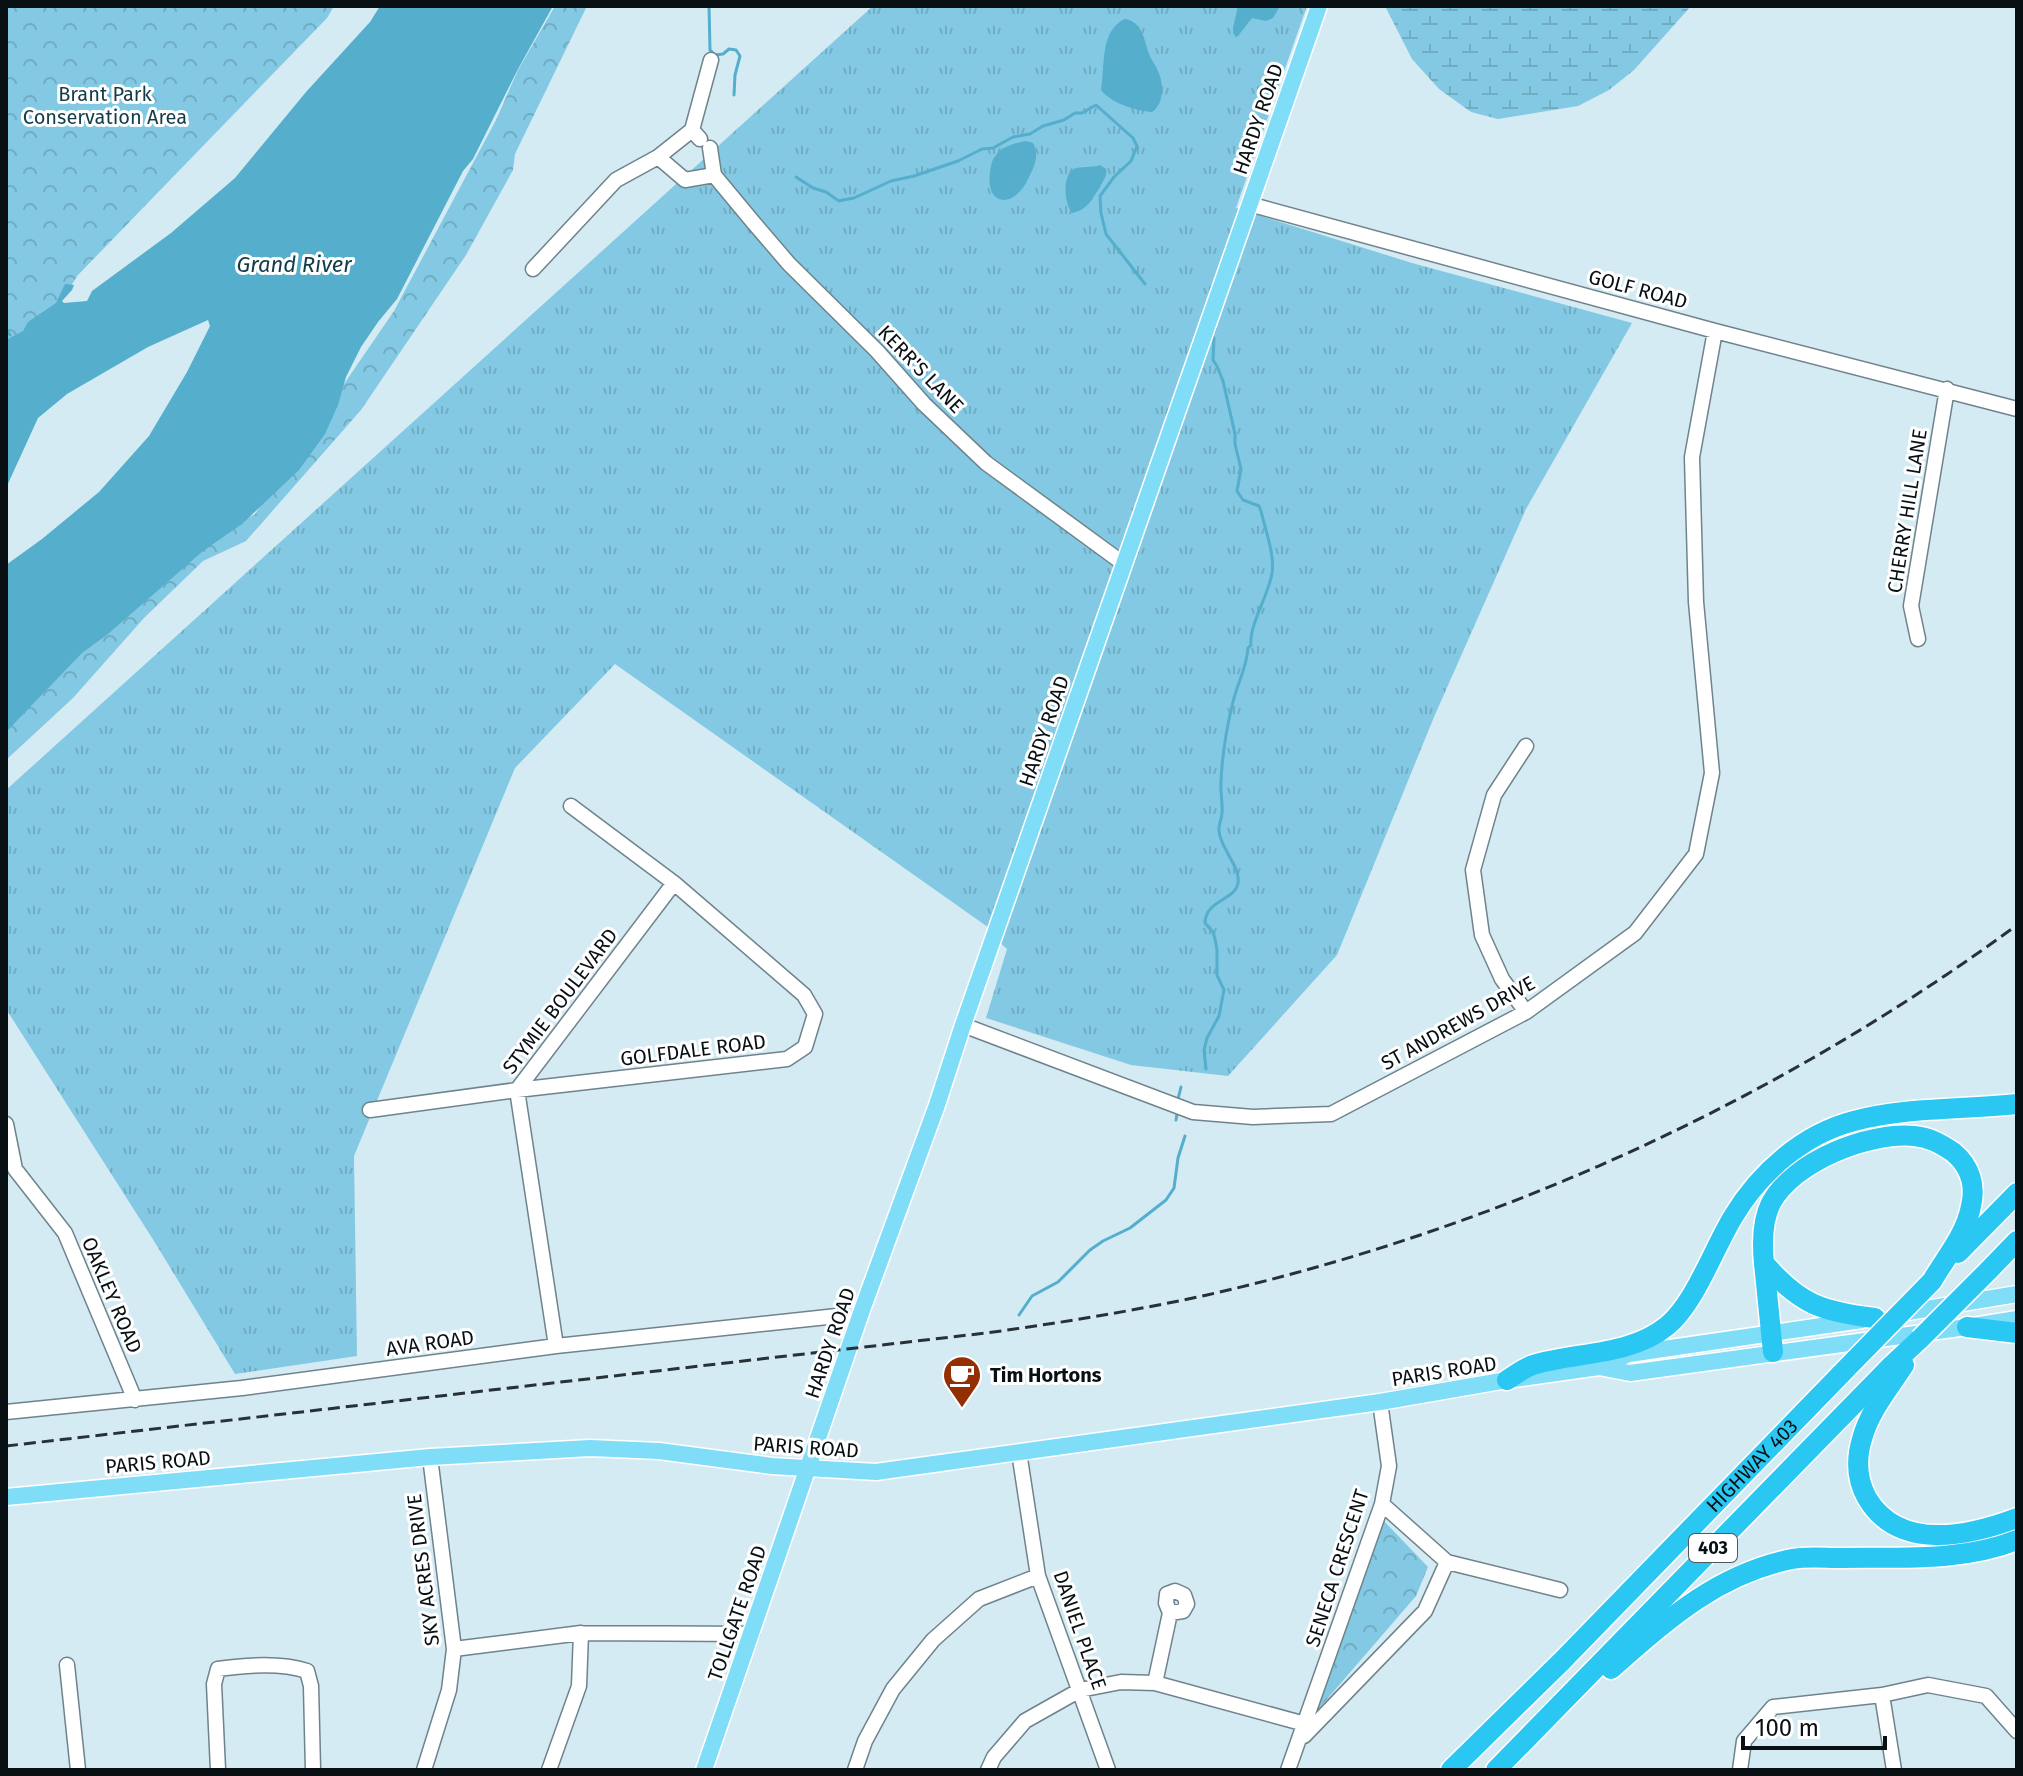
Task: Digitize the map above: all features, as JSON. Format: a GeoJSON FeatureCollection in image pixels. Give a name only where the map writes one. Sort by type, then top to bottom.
{"type":"FeatureCollection","features":[{"type":"Feature","properties":{"kind":"highway"},"geometry":{"type":"LineString","coordinates":[[1507,1380],[1530,1365],[1615,1349],[1649,1337],[1667,1326],[1694,1291],[1725,1229],[1750,1192],[1787,1155],[1817,1136],[1851,1122],[1882,1115],[2017,1104]]}},
{"type":"Feature","properties":{"kind":"highway"},"geometry":{"type":"LineString","coordinates":[[1771,1343],[1764,1263],[1763,1229],[1767,1215],[1772,1201],[1797,1175],[1828,1155],[1860,1143],[1916,1136],[1941,1143],[1959,1157],[1973,1182],[1972,1205],[1967,1224],[1932,1281]]}},
{"type":"Feature","properties":{"kind":"highway","name":"HIGHWAY 403"},"geometry":{"type":"LineString","coordinates":[[1451,1770],[1562,1661],[2017,1193]]}},
{"type":"Feature","properties":{"kind":"highway","name":"403"},"geometry":{"type":"LineString","coordinates":[[1898,1365],[2017,1241]]}},
{"type":"Feature","properties":{"kind":"highway"},"geometry":{"type":"LineString","coordinates":[[1764,1263],[1803,1300],[1840,1314],[1875,1318]]}},
{"type":"Feature","properties":{"kind":"highway"},"geometry":{"type":"LineString","coordinates":[[1967,1327],[2017,1333]]}},
{"type":"Feature","properties":{"kind":"highway"},"geometry":{"type":"LineString","coordinates":[[1898,1365],[1860,1445],[1858,1464],[1861,1484],[1875,1509],[1897,1527],[1925,1535],[1961,1534],[2017,1518]]}},
{"type":"Feature","properties":{"kind":"highway","name":"HIGHWAY 403"},"geometry":{"type":"LineString","coordinates":[[1496,1770],[1898,1365]]}},
{"type":"Feature","properties":{"kind":"highway"},"geometry":{"type":"LineString","coordinates":[[1533,1731],[1561,1714],[1693,1601],[1734,1577],[1794,1558],[1957,1554],[1985,1550],[2017,1540]]}},
{"type":"Feature","properties":{"kind":"main road","name":"HARDY ROAD"},"geometry":{"type":"LineString","coordinates":[[808,1469],[1319,6]]}},
{"type":"Feature","properties":{"kind":"main road","name":"PARIS ROAD"},"geometry":{"type":"LineString","coordinates":[[6,1497],[430,1457],[590,1448],[659,1451],[772,1466],[876,1472],[1380,1402],[1599,1367],[1630,1373],[1875,1318],[2017,1294]]}},
{"type":"Feature","properties":{"kind":"main road","name":"PARIS ROAD"},"geometry":{"type":"LineString","coordinates":[[1771,1343],[1967,1327],[2017,1319]]}},
{"type":"Feature","properties":{"kind":"main road","name":"TOLLGATE ROAD"},"geometry":{"type":"LineString","coordinates":[[704,1770],[808,1469]]}},
{"type":"Feature","properties":{"kind":"street"},"geometry":{"type":"LineString","coordinates":[[658,157],[685,180],[714,175],[701,139],[711,60]]}},
{"type":"Feature","properties":{"kind":"street"},"geometry":{"type":"LineString","coordinates":[[533,269],[616,180],[658,157],[701,139]]}},
{"type":"Feature","properties":{"kind":"street","name":"KERR'S LANE"},"geometry":{"type":"LineString","coordinates":[[714,175],[789,264],[877,351],[924,404],[986,463],[1124,564]]}},
{"type":"Feature","properties":{"kind":"street","name":"GOLF ROAD"},"geometry":{"type":"LineString","coordinates":[[1249,204],[1715,331],[2017,409]]}},
{"type":"Feature","properties":{"kind":"street","name":"ST ANDREWS DRIVE"},"geometry":{"type":"LineString","coordinates":[[963,1025],[1193,1112],[1253,1117],[1331,1114],[1526,1012],[1635,933],[1696,854],[1712,773],[1696,602],[1692,457],[1715,331]]}},
{"type":"Feature","properties":{"kind":"street","name":"CHERRY HILL LANE"},"geometry":{"type":"LineString","coordinates":[[1918,639],[1911,606],[1947,389]]}},
{"type":"Feature","properties":{"kind":"street"},"geometry":{"type":"LineString","coordinates":[[1526,746],[1494,795],[1473,870],[1482,935],[1502,979],[1526,1012]]}},
{"type":"Feature","properties":{"kind":"street","name":"GOLFDALE ROAD"},"geometry":{"type":"LineString","coordinates":[[370,1110],[787,1059],[805,1047],[815,1014],[804,995],[674,883],[571,806]]}},
{"type":"Feature","properties":{"kind":"street","name":"STYMIE BOULEVARD"},"geometry":{"type":"LineString","coordinates":[[556,1346],[517,1090],[674,883]]}},
{"type":"Feature","properties":{"kind":"street","name":"OAKLEY ROAD"},"geometry":{"type":"LineString","coordinates":[[6,1124],[15,1169],[65,1233],[135,1400]]}},
{"type":"Feature","properties":{"kind":"street","name":"AVA ROAD"},"geometry":{"type":"LineString","coordinates":[[6,1412],[242,1388],[556,1346],[837,1316],[858,1324]]}},
{"type":"Feature","properties":{"kind":"street","name":"SENECA CRESCENT"},"geometry":{"type":"LineString","coordinates":[[1288,1770],[1382,1504],[1389,1466],[1380,1402]]}},
{"type":"Feature","properties":{"kind":"street","name":"DANIEL PLACE"},"geometry":{"type":"LineString","coordinates":[[1019,1452],[1038,1576],[1108,1770]]}},
{"type":"Feature","properties":{"kind":"street","name":"SKY ACRES DRIVE"},"geometry":{"type":"LineString","coordinates":[[424,1770],[449,1690],[454,1649],[430,1457]]}},
{"type":"Feature","properties":{"kind":"street"},"geometry":{"type":"LineString","coordinates":[[1382,1504],[1447,1562],[1560,1590]]}},
{"type":"Feature","properties":{"kind":"street","name":"SENECA CRESCENT"},"geometry":{"type":"LineString","coordinates":[[1299,1742],[1425,1611],[1447,1562]]}},
{"type":"Feature","properties":{"kind":"street"},"geometry":{"type":"LineString","coordinates":[[855,1770],[865,1741],[893,1689],[933,1640],[979,1599],[1038,1576]]}},
{"type":"Feature","properties":{"kind":"street"},"geometry":{"type":"LineString","coordinates":[[1155,1683],[1170,1613]]}},
{"type":"Feature","properties":{"kind":"street"},"geometry":{"type":"LineString","coordinates":[[549,1770],[579,1686],[581,1633]]}},
{"type":"Feature","properties":{"kind":"street"},"geometry":{"type":"LineString","coordinates":[[454,1649],[581,1633],[752,1634]]}},
{"type":"Feature","properties":{"kind":"street"},"geometry":{"type":"LineString","coordinates":[[67,1665],[78,1770]]}},
{"type":"Feature","properties":{"kind":"street"},"geometry":{"type":"LineString","coordinates":[[218,1770],[214,1684],[218,1669],[291,1665],[307,1671],[311,1686],[313,1770]]}},
{"type":"Feature","properties":{"kind":"street"},"geometry":{"type":"LineString","coordinates":[[988,1770],[994,1757],[1025,1721],[1080,1690],[1121,1682],[1155,1683],[1305,1724]]}},
{"type":"Feature","properties":{"kind":"street"},"geometry":{"type":"LineString","coordinates":[[1740,1770],[1744,1741],[1773,1707],[1882,1695],[1928,1685],[1986,1696],[2017,1731]]}},
{"type":"Feature","properties":{"kind":"street"},"geometry":{"type":"LineString","coordinates":[[1882,1695],[1894,1770]]}},
{"type":"Feature","properties":{"kind":"green space","name":"Brant Park Conservation Area"},"geometry":{"type":"Polygon","coordinates":[[[6,6],[334,6],[327,18],[78,275],[6,387],[6,6]]]}},
{"type":"Feature","properties":{"kind":"green space"},"geometry":{"type":"Polygon","coordinates":[[[555,6],[587,6],[515,154],[513,170],[466,255],[361,410],[246,541],[203,561],[144,618],[73,698],[6,760],[6,721],[152,586],[215,536],[255,514],[394,311],[496,120],[518,70],[555,6]]]}},
{"type":"Feature","properties":{"kind":"green space"},"geometry":{"type":"Polygon","coordinates":[[[873,6],[1307,6],[1236,208],[1412,263],[1632,323],[1526,509],[1434,717],[1337,955],[1228,1076],[1131,1065],[986,1018],[1007,949],[990,934],[992,930],[615,664],[515,768],[354,1156],[357,1356],[235,1374],[6,1009],[6,790],[873,6]]]}},
{"type":"Feature","properties":{"kind":"green space"},"geometry":{"type":"Polygon","coordinates":[[[1385,6],[1691,6],[1634,70],[1609,90],[1578,106],[1498,119],[1471,112],[1439,89],[1412,59],[1385,6]]]}},
{"type":"Feature","properties":{"kind":"green space"},"geometry":{"type":"Polygon","coordinates":[[[1384,1521],[1428,1567],[1416,1596],[1315,1713],[1384,1521]]]}},
{"type":"Feature","properties":{"kind":"water","name":"Grand River"},"geometry":{"type":"Polygon","coordinates":[[[380,6],[553,6],[397,299],[361,347],[325,434],[299,470],[242,524],[203,551],[82,653],[6,732],[6,565],[99,492],[149,436],[210,326],[208,320],[148,347],[67,394],[38,418],[6,488],[6,340],[23,331],[28,322],[56,303],[65,284],[74,285],[62,301],[64,303],[87,301],[92,291],[171,233],[235,178],[306,92],[370,22],[380,6]]]}},
{"type":"Feature","properties":{"kind":"water"},"geometry":{"type":"Polygon","coordinates":[[[1238,6],[1280,6],[1273,18],[1266,21],[1252,18],[1235,37],[1233,28],[1238,6]]]}},
{"type":"Feature","properties":{"kind":"water"},"geometry":{"type":"Polygon","coordinates":[[[1125,19],[1139,28],[1160,76],[1161,99],[1152,112],[1124,106],[1101,90],[1107,40],[1117,24],[1125,19]]]}},
{"type":"Feature","properties":{"kind":"water"},"geometry":{"type":"Polygon","coordinates":[[[1026,141],[1033,143],[1036,152],[1028,179],[1016,195],[1009,199],[996,198],[990,184],[994,158],[1006,147],[1026,141]]]}},
{"type":"Feature","properties":{"kind":"water"},"geometry":{"type":"Polygon","coordinates":[[[1100,165],[1106,172],[1100,187],[1086,207],[1072,213],[1066,191],[1067,178],[1074,169],[1100,165]]]}},
{"type":"Feature","properties":{"kind":"waterway"},"geometry":{"type":"LineString","coordinates":[[709,6],[710,50],[715,55],[729,49],[736,50],[740,56],[734,95]]}},
{"type":"Feature","properties":{"kind":"waterway"},"geometry":{"type":"LineString","coordinates":[[796,177],[839,201],[854,198],[891,181],[914,176],[982,149],[993,148],[1013,137],[1030,134],[1096,105],[1133,138],[1137,146],[1131,161],[1100,196],[1106,234],[1145,284]]}},
{"type":"Feature","properties":{"kind":"waterway"},"geometry":{"type":"LineString","coordinates":[[6,329],[10,335]]}},
{"type":"Feature","properties":{"kind":"waterway"},"geometry":{"type":"LineString","coordinates":[[1206,1069],[1204,1050],[1219,1016],[1224,990],[1217,975],[1215,939],[1205,923],[1210,909],[1232,893],[1238,883],[1219,831],[1224,752],[1235,695],[1273,566],[1259,506],[1243,500],[1237,491],[1241,469],[1223,381],[1213,360],[1214,338],[1211,335]]}},
{"type":"Feature","properties":{"kind":"waterway"},"geometry":{"type":"LineString","coordinates":[[1178,1099],[1181,1087]]}},
{"type":"Feature","properties":{"kind":"waterway"},"geometry":{"type":"LineString","coordinates":[[1176,1120],[1177,1114]]}},
{"type":"Feature","properties":{"kind":"waterway"},"geometry":{"type":"LineString","coordinates":[[1019,1315],[1032,1296],[1058,1282],[1090,1250],[1130,1228],[1166,1200],[1174,1188],[1185,1136]]}},
{"type":"Feature","properties":{"kind":"railway"},"geometry":{"type":"LineString","coordinates":[[6,1446],[986,1333],[1207,1295],[1315,1267],[1422,1234],[1528,1196],[1631,1152],[1732,1102],[1830,1048],[1925,989],[2017,925]]}},
{"type":"Feature","properties":{"kind":"place","name":"Tim Hortons"},"geometry":{"type":"Point","coordinates":[962,1409]}}]}
